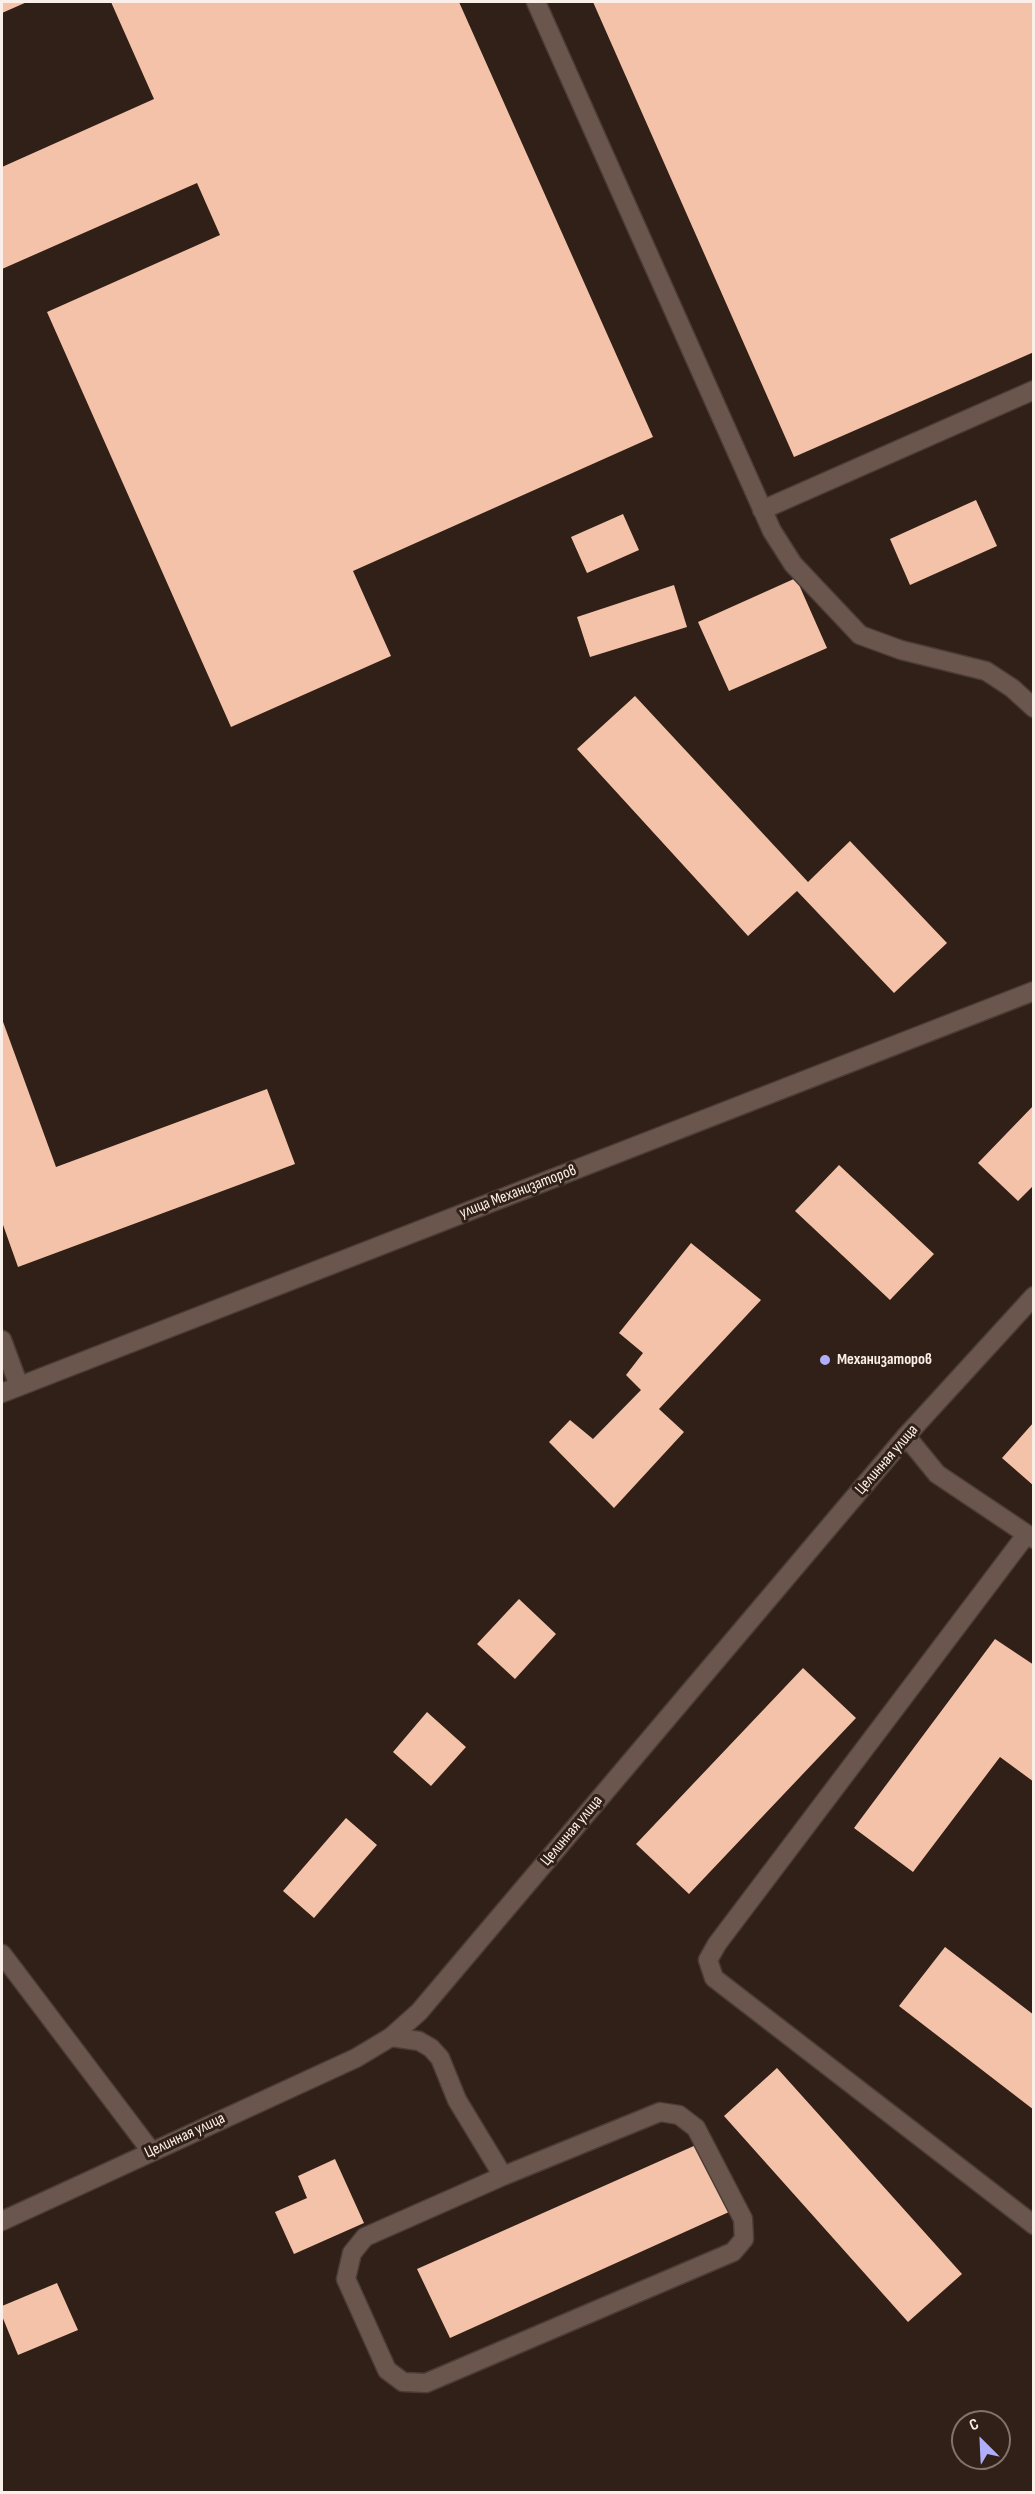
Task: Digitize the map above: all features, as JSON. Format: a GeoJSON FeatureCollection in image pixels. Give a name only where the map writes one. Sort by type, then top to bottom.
{"type":"FeatureCollection","features":[{"type":"Feature","properties":{"kind":"street"},"geometry":{"type":"LineString","coordinates":[[536,2],[762,510],[793,564],[860,635],[901,650],[986,671],[1012,688],[1034,708]]}},
{"type":"Feature","properties":{"kind":"street"},"geometry":{"type":"LineString","coordinates":[[762,510],[1034,390]]}},
{"type":"Feature","properties":{"kind":"street","name":"улица Механизаторов"},"geometry":{"type":"LineString","coordinates":[[2,1393],[1034,991]]}},
{"type":"Feature","properties":{"kind":"street","name":"Целинная улица"},"geometry":{"type":"LineString","coordinates":[[2,2221],[356,2058],[391,2037],[419,2012],[906,1436],[1034,1296]]}},
{"type":"Feature","properties":{"kind":"street"},"geometry":{"type":"LineString","coordinates":[[2,1340],[19,1386]]}},
{"type":"Feature","properties":{"kind":"street"},"geometry":{"type":"LineString","coordinates":[[906,1436],[937,1474],[1030,1537],[717,1944],[708,1960],[714,1978],[1034,2225]]}},
{"type":"Feature","properties":{"kind":"street"},"geometry":{"type":"LineString","coordinates":[[2,1954],[151,2151]]}},
{"type":"Feature","properties":{"kind":"street"},"geometry":{"type":"LineString","coordinates":[[391,2037],[419,2041],[431,2048],[440,2058],[457,2100],[502,2176]]}},
{"type":"Feature","properties":{"kind":"street"},"geometry":{"type":"LineString","coordinates":[[660,2112],[679,2115],[696,2128],[743,2219],[744,2239],[733,2252],[426,2383],[403,2382],[387,2370],[346,2279],[352,2253],[365,2237],[502,2176],[660,2112]]}},
{"type":"Feature","properties":{"kind":"building"},"geometry":{"type":"Polygon","coordinates":[[[2,2],[27,2],[2,13],[2,2]]]}},
{"type":"Feature","properties":{"kind":"building"},"geometry":{"type":"Polygon","coordinates":[[[111,2],[459,2],[653,437],[353,571],[391,656],[231,727],[47,312],[220,235],[197,183],[2,269],[2,167],[154,99],[111,2]]]}},
{"type":"Feature","properties":{"kind":"building"},"geometry":{"type":"Polygon","coordinates":[[[593,2],[1034,2],[1034,352],[794,457],[593,2]]]}},
{"type":"Feature","properties":{"kind":"building"},"geometry":{"type":"Polygon","coordinates":[[[976,500],[997,546],[910,585],[890,539],[976,500]]]}},
{"type":"Feature","properties":{"kind":"building"},"geometry":{"type":"Polygon","coordinates":[[[623,514],[639,550],[587,573],[571,537],[623,514]]]}},
{"type":"Feature","properties":{"kind":"building"},"geometry":{"type":"Polygon","coordinates":[[[796,578],[827,648],[729,691],[698,622],[796,578]]]}},
{"type":"Feature","properties":{"kind":"building"},"geometry":{"type":"Polygon","coordinates":[[[674,585],[687,627],[590,657],[577,617],[674,585]]]}},
{"type":"Feature","properties":{"kind":"building"},"geometry":{"type":"Polygon","coordinates":[[[635,696],[808,882],[850,841],[947,943],[894,993],[797,891],[748,936],[577,749],[635,696]]]}},
{"type":"Feature","properties":{"kind":"building"},"geometry":{"type":"Polygon","coordinates":[[[2,1019],[56,1167],[267,1089],[295,1164],[18,1267],[2,1222],[2,1019]]]}},
{"type":"Feature","properties":{"kind":"building"},"geometry":{"type":"Polygon","coordinates":[[[1034,1105],[1034,1185],[1018,1201],[978,1163],[1034,1105]]]}},
{"type":"Feature","properties":{"kind":"building"},"geometry":{"type":"Polygon","coordinates":[[[839,1165],[934,1254],[890,1300],[795,1211],[839,1165]]]}},
{"type":"Feature","properties":{"kind":"building"},"geometry":{"type":"Polygon","coordinates":[[[691,1243],[761,1300],[659,1409],[684,1432],[614,1508],[549,1442],[570,1420],[593,1439],[641,1390],[626,1375],[643,1353],[619,1333],[691,1243]]]}},
{"type":"Feature","properties":{"kind":"building"},"geometry":{"type":"Polygon","coordinates":[[[1034,1422],[1034,1486],[1002,1458],[1034,1422]]]}},
{"type":"Feature","properties":{"kind":"building"},"geometry":{"type":"Polygon","coordinates":[[[519,1599],[556,1634],[515,1679],[477,1644],[519,1599]]]}},
{"type":"Feature","properties":{"kind":"building"},"geometry":{"type":"Polygon","coordinates":[[[995,1639],[1034,1665],[1034,1782],[1000,1757],[913,1872],[854,1828],[995,1639]]]}},
{"type":"Feature","properties":{"kind":"building"},"geometry":{"type":"Polygon","coordinates":[[[803,1668],[856,1718],[689,1894],[636,1844],[803,1668]]]}},
{"type":"Feature","properties":{"kind":"building"},"geometry":{"type":"Polygon","coordinates":[[[427,1712],[466,1747],[431,1786],[393,1752],[427,1712]]]}},
{"type":"Feature","properties":{"kind":"building"},"geometry":{"type":"Polygon","coordinates":[[[346,1818],[377,1845],[314,1918],[283,1891],[346,1818]]]}},
{"type":"Feature","properties":{"kind":"building"},"geometry":{"type":"Polygon","coordinates":[[[945,1947],[1034,2015],[1034,2110],[899,2006],[945,1947]]]}},
{"type":"Feature","properties":{"kind":"building"},"geometry":{"type":"Polygon","coordinates":[[[777,2068],[962,2274],[908,2322],[724,2116],[777,2068]]]}},
{"type":"Feature","properties":{"kind":"building"},"geometry":{"type":"Polygon","coordinates":[[[696,2145],[729,2212],[450,2338],[417,2269],[696,2145]]]}},
{"type":"Feature","properties":{"kind":"building"},"geometry":{"type":"Polygon","coordinates":[[[335,2159],[364,2223],[294,2254],[275,2212],[307,2198],[298,2176],[335,2159]]]}},
{"type":"Feature","properties":{"kind":"building"},"geometry":{"type":"Polygon","coordinates":[[[57,2283],[78,2330],[18,2355],[2,2316],[2,2306],[57,2283]]]}},
{"type":"Feature","properties":{"kind":"place","name":"Механизаторов"},"geometry":{"type":"Point","coordinates":[825,1360]}}]}
